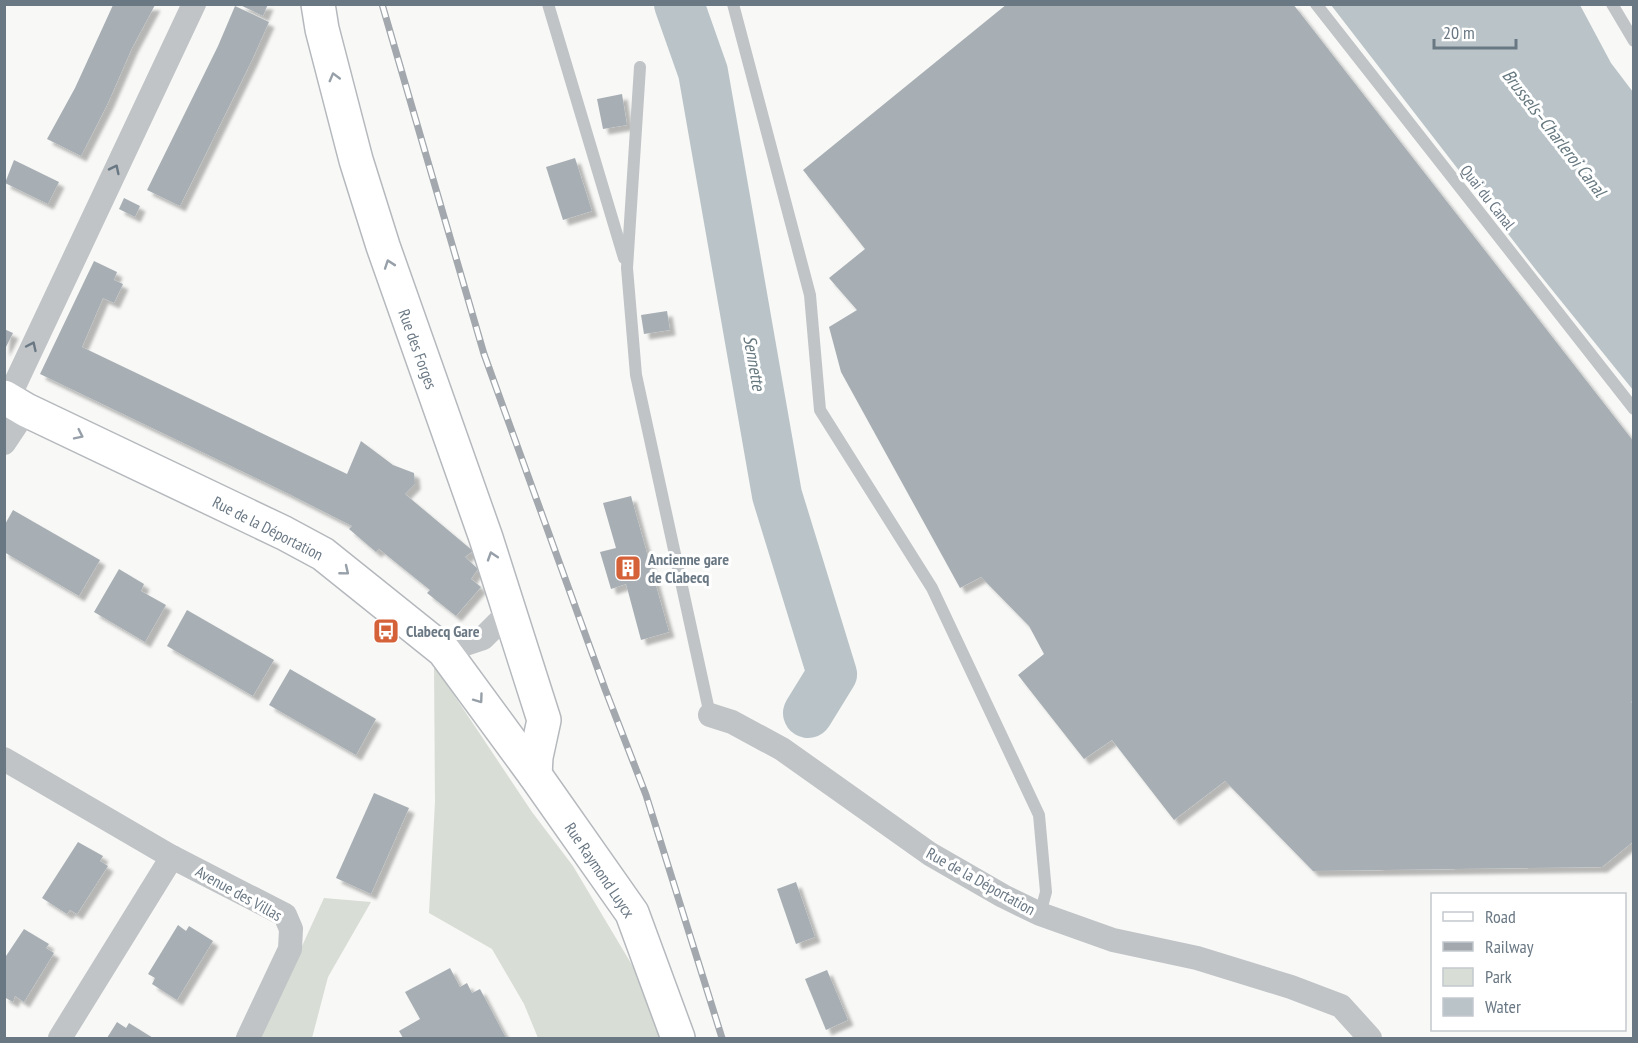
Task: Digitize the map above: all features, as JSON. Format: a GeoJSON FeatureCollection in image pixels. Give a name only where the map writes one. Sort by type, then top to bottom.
{"type":"FeatureCollection","features":[{"type":"Feature","properties":{"kind":"main road","name":"Rue des Forges"},"geometry":{"type":"LineString","coordinates":[[318,4],[322,29],[356,160],[379,236],[486,538],[544,720],[536,757],[535,775]]}},
{"type":"Feature","properties":{"kind":"main road","name":"Rue de la Déportation"},"geometry":{"type":"LineString","coordinates":[[13,402],[323,554],[444,651]]}},
{"type":"Feature","properties":{"kind":"main road","name":"Rue Raymond Luycx"},"geometry":{"type":"LineString","coordinates":[[444,651],[535,775],[632,914],[678,1038]]}},
{"type":"Feature","properties":{"kind":"street"},"geometry":{"type":"LineString","coordinates":[[4,443],[13,402],[194,4]]}},
{"type":"Feature","properties":{"kind":"street"},"geometry":{"type":"LineString","coordinates":[[444,651],[483,638],[509,612]]}},
{"type":"Feature","properties":{"kind":"street","name":"Rue de la Déportation"},"geometry":{"type":"LineString","coordinates":[[710,715],[732,722],[782,749],[930,854],[982,885],[1040,914],[1113,940],[1197,958],[1291,987],[1341,1006],[1370,1038]]}},
{"type":"Feature","properties":{"kind":"street","name":"Avenue des Villas"},"geometry":{"type":"LineString","coordinates":[[9,765],[172,857],[285,915],[291,929],[290,949],[248,1038]]}},
{"type":"Feature","properties":{"kind":"street"},"geometry":{"type":"LineString","coordinates":[[60,1038],[172,857]]}},
{"type":"Feature","properties":{"kind":"lane"},"geometry":{"type":"LineString","coordinates":[[548,4],[627,268]]}},
{"type":"Feature","properties":{"kind":"lane"},"geometry":{"type":"LineString","coordinates":[[733,4],[810,295],[820,410],[932,588],[1039,815],[1046,892],[1040,914]]}},
{"type":"Feature","properties":{"kind":"lane","name":"Quai du Canal"},"geometry":{"type":"LineString","coordinates":[[1316,4],[1634,409]]}},
{"type":"Feature","properties":{"kind":"lane"},"geometry":{"type":"LineString","coordinates":[[1612,4],[1634,41]]}},
{"type":"Feature","properties":{"kind":"lane"},"geometry":{"type":"LineString","coordinates":[[640,67],[627,268],[636,375],[710,715]]}},
{"type":"Feature","properties":{"kind":"green space"},"geometry":{"type":"Polygon","coordinates":[[[434,665],[532,812],[573,866],[635,970],[660,1038],[538,1038],[524,1004],[492,949],[429,913],[435,802],[434,665]]]}},
{"type":"Feature","properties":{"kind":"green space"},"geometry":{"type":"Polygon","coordinates":[[[324,898],[371,902],[328,977],[312,1038],[260,1038],[324,898]]]}},
{"type":"Feature","properties":{"kind":"water","name":"Brussels–Charleroi Canal"},"geometry":{"type":"Polygon","coordinates":[[[1331,5],[1580,5],[1611,63],[1633,92],[1633,390],[1536,270],[1331,5]]]}},
{"type":"Feature","properties":{"kind":"building"},"geometry":{"type":"Polygon","coordinates":[[[238,4],[268,4],[263,16],[238,4]]]}},
{"type":"Feature","properties":{"kind":"building"},"geometry":{"type":"Polygon","coordinates":[[[1007,4],[1293,4],[1634,442],[1634,700],[1631,702],[1634,705],[1634,841],[1602,867],[1313,871],[1225,781],[1174,820],[1112,740],[1084,759],[1018,675],[1044,654],[1029,626],[981,577],[960,588],[841,372],[829,327],[857,310],[829,278],[865,249],[803,170],[1007,4]]]}},
{"type":"Feature","properties":{"kind":"building"},"geometry":{"type":"Polygon","coordinates":[[[113,5],[155,5],[81,156],[47,139],[75,88],[113,5]]]}},
{"type":"Feature","properties":{"kind":"building"},"geometry":{"type":"Polygon","coordinates":[[[235,6],[269,22],[180,206],[147,190],[218,46],[235,6]]]}},
{"type":"Feature","properties":{"kind":"building"},"geometry":{"type":"Polygon","coordinates":[[[622,94],[627,125],[603,129],[597,99],[622,94]]]}},
{"type":"Feature","properties":{"kind":"building"},"geometry":{"type":"Polygon","coordinates":[[[575,158],[592,211],[563,220],[546,167],[575,158]]]}},
{"type":"Feature","properties":{"kind":"building"},"geometry":{"type":"Polygon","coordinates":[[[14,160],[59,182],[48,204],[5,183],[14,160]]]}},
{"type":"Feature","properties":{"kind":"building"},"geometry":{"type":"Polygon","coordinates":[[[124,198],[140,206],[135,217],[119,209],[124,198]]]}},
{"type":"Feature","properties":{"kind":"building"},"geometry":{"type":"Polygon","coordinates":[[[94,261],[117,272],[114,280],[123,284],[114,303],[103,298],[82,347],[347,474],[361,441],[393,465],[414,473],[415,484],[405,494],[473,551],[465,557],[478,569],[471,579],[481,587],[456,616],[427,593],[430,590],[379,549],[376,552],[349,529],[352,526],[40,374],[94,261]]]}},
{"type":"Feature","properties":{"kind":"building"},"geometry":{"type":"Polygon","coordinates":[[[667,311],[670,330],[644,334],[641,315],[667,311]]]}},
{"type":"Feature","properties":{"kind":"building"},"geometry":{"type":"Polygon","coordinates":[[[4,329],[13,333],[4,351],[4,329]]]}},
{"type":"Feature","properties":{"kind":"building","name":"Ancienne gare de Clabecq"},"geometry":{"type":"Polygon","coordinates":[[[631,496],[669,632],[641,640],[626,584],[611,589],[600,552],[616,548],[603,503],[631,496]]]}},
{"type":"Feature","properties":{"kind":"building"},"geometry":{"type":"Polygon","coordinates":[[[13,510],[100,560],[79,596],[4,552],[4,526],[13,510]]]}},
{"type":"Feature","properties":{"kind":"building"},"geometry":{"type":"Polygon","coordinates":[[[119,569],[144,584],[141,591],[166,605],[145,642],[94,612],[119,569]]]}},
{"type":"Feature","properties":{"kind":"building"},"geometry":{"type":"Polygon","coordinates":[[[187,610],[274,660],[253,696],[167,646],[187,610]]]}},
{"type":"Feature","properties":{"kind":"building"},"geometry":{"type":"Polygon","coordinates":[[[290,669],[376,719],[356,755],[269,705],[290,669]]]}},
{"type":"Feature","properties":{"kind":"building"},"geometry":{"type":"Polygon","coordinates":[[[374,793],[409,808],[371,894],[336,878],[374,793]]]}},
{"type":"Feature","properties":{"kind":"building"},"geometry":{"type":"Polygon","coordinates":[[[78,842],[103,856],[100,861],[108,866],[77,914],[70,910],[67,914],[42,898],[78,842]]]}},
{"type":"Feature","properties":{"kind":"building"},"geometry":{"type":"Polygon","coordinates":[[[796,882],[815,937],[796,944],[777,889],[796,882]]]}},
{"type":"Feature","properties":{"kind":"building"},"geometry":{"type":"Polygon","coordinates":[[[178,925],[186,931],[189,926],[213,941],[177,1000],[152,984],[155,978],[148,974],[178,925]]]}},
{"type":"Feature","properties":{"kind":"building"},"geometry":{"type":"Polygon","coordinates":[[[24,929],[49,944],[46,948],[54,953],[24,1002],[15,996],[13,1002],[4,997],[4,959],[24,929]]]}},
{"type":"Feature","properties":{"kind":"building"},"geometry":{"type":"Polygon","coordinates":[[[450,968],[460,987],[467,983],[472,993],[480,989],[506,1038],[403,1038],[399,1031],[420,1019],[405,992],[450,968]]]}},
{"type":"Feature","properties":{"kind":"building"},"geometry":{"type":"Polygon","coordinates":[[[827,970],[848,1020],[826,1030],[805,979],[827,970]]]}},
{"type":"Feature","properties":{"kind":"building"},"geometry":{"type":"Polygon","coordinates":[[[117,1022],[126,1028],[129,1023],[153,1038],[107,1038],[117,1022]]]}},
{"type":"Feature","properties":{"kind":"waterway","name":"Sennette"},"geometry":{"type":"LineString","coordinates":[[679,4],[703,72],[777,495],[832,674],[808,713]]}},
{"type":"Feature","properties":{"kind":"railway"},"geometry":{"type":"LineString","coordinates":[[382,4],[484,354],[605,689],[646,795],[722,1038]]}},
{"type":"Feature","properties":{"kind":"place","name":"Ancienne gare de Clabecq"},"geometry":{"type":"Point","coordinates":[628,568]}},
{"type":"Feature","properties":{"kind":"place","name":"Clabecq Gare"},"geometry":{"type":"Point","coordinates":[386,631]}}]}
